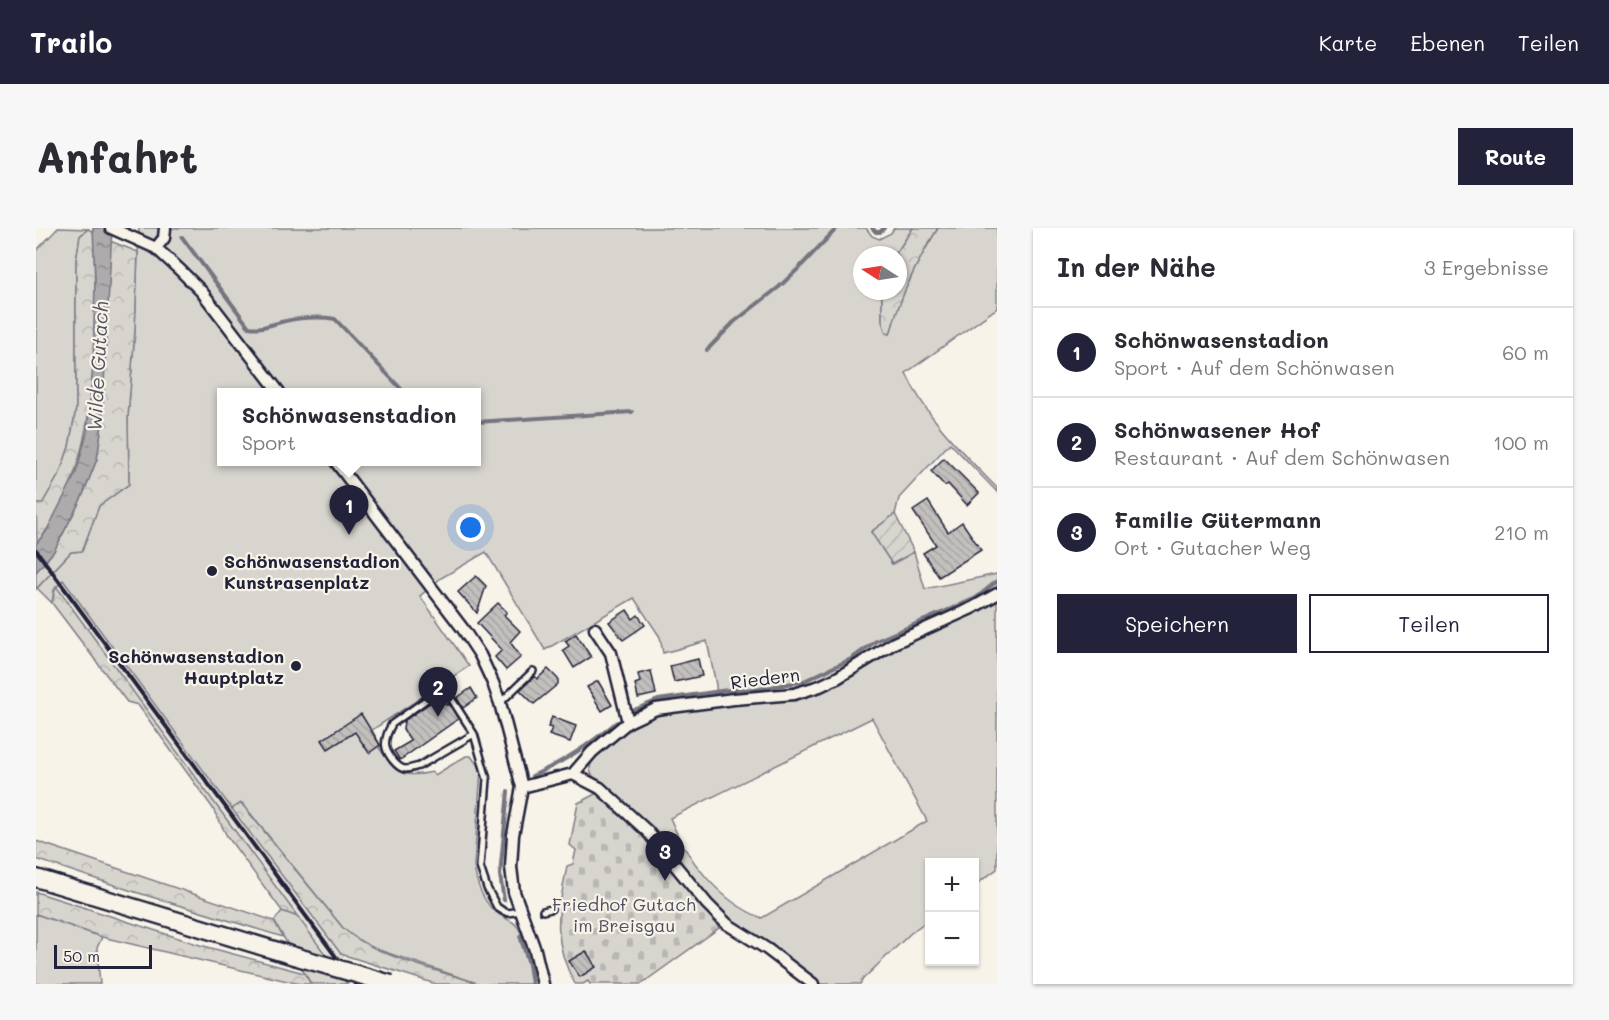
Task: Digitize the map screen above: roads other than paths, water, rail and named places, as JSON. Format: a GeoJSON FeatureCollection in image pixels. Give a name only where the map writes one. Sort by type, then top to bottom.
{"type":"FeatureCollection","features":[{"type":"Feature","properties":{"kind":"highway"},"geometry":{"type":"LineString","coordinates":[[36,879],[391,984]]}},
{"type":"Feature","properties":{"kind":"street"},"geometry":{"type":"LineString","coordinates":[[111,228],[156,248],[202,292],[275,388]]}},
{"type":"Feature","properties":{"kind":"street"},"geometry":{"type":"LineString","coordinates":[[156,248],[164,238],[165,228]]}},
{"type":"Feature","properties":{"kind":"street"},"geometry":{"type":"LineString","coordinates":[[339,466],[463,629],[480,655],[500,703],[522,787],[513,835],[511,867],[514,892],[535,950],[543,984]]}},
{"type":"Feature","properties":{"kind":"street","name":"Riedern"},"geometry":{"type":"LineString","coordinates":[[573,774],[592,752],[628,722],[656,709],[794,694],[820,686],[894,643],[972,608],[997,594]]}},
{"type":"Feature","properties":{"kind":"street"},"geometry":{"type":"LineString","coordinates":[[595,629],[611,653],[628,722]]}},
{"type":"Feature","properties":{"kind":"street"},"geometry":{"type":"LineString","coordinates":[[522,787],[573,774],[600,788],[647,831],[707,904],[728,924],[767,949],[813,984]]}},
{"type":"Feature","properties":{"kind":"lane"},"geometry":{"type":"LineString","coordinates":[[500,703],[533,671]]}},
{"type":"Feature","properties":{"kind":"lane"},"geometry":{"type":"LineString","coordinates":[[474,734],[420,766],[412,768],[400,767],[395,763],[386,747],[388,731],[392,724],[437,692],[445,689],[474,734],[487,779],[480,867],[487,888],[497,907],[508,913],[520,911]]}},
{"type":"Feature","properties":{"kind":"lane"},"geometry":{"type":"LineString","coordinates":[[543,911],[551,909]]}},
{"type":"Feature","properties":{"kind":"water","name":"Wilde Gutach"},"geometry":{"type":"Polygon","coordinates":[[[93,228],[112,228],[102,424],[97,459],[82,497],[54,551],[36,572],[36,544],[46,532],[76,473],[87,432],[93,365],[95,280],[93,228]]]}},
{"type":"Feature","properties":{"kind":"waterway"},"geometry":{"type":"LineString","coordinates":[[707,350],[734,322],[779,287],[837,228]]}},
{"type":"Feature","properties":{"kind":"waterway"},"geometry":{"type":"LineString","coordinates":[[872,228],[876,232],[884,228]]}},
{"type":"Feature","properties":{"kind":"waterway"},"geometry":{"type":"LineString","coordinates":[[182,237],[249,327],[261,327],[300,319],[335,319],[400,388]]}},
{"type":"Feature","properties":{"kind":"waterway"},"geometry":{"type":"LineString","coordinates":[[481,422],[632,412]]}},
{"type":"Feature","properties":{"kind":"waterway"},"geometry":{"type":"LineString","coordinates":[[634,710],[658,700],[728,690],[760,689],[804,681],[851,659],[876,641],[976,598],[997,581]]}},
{"type":"Feature","properties":{"kind":"waterway"},"geometry":{"type":"LineString","coordinates":[[532,776],[576,752],[617,722]]}},
{"type":"Feature","properties":{"kind":"waterway"},"geometry":{"type":"LineString","coordinates":[[504,900],[500,875],[508,791]]}},
{"type":"Feature","properties":{"kind":"waterway"},"geometry":{"type":"LineString","coordinates":[[520,936],[529,964],[532,984]]}},
{"type":"Feature","properties":{"kind":"railway"},"geometry":{"type":"LineString","coordinates":[[36,550],[356,984]]}},
{"type":"Feature","properties":{"kind":"place","name":"Schönwasenstadion"},"geometry":{"type":"Point","coordinates":[349,535]}},
{"type":"Feature","properties":{"kind":"place","name":"Schönwasenstadion Kunstrasenplatz"},"geometry":{"type":"Point","coordinates":[212,571]}},
{"type":"Feature","properties":{"kind":"place","name":"Schönwasenstadion Hauptplatz"},"geometry":{"type":"Point","coordinates":[296,666]}},
{"type":"Feature","properties":{"kind":"place","name":"Schönwasener Hof"},"geometry":{"type":"Point","coordinates":[438,717]}},
{"type":"Feature","properties":{"kind":"place","name":"Familie Gütermann"},"geometry":{"type":"Point","coordinates":[665,881]}},
{"type":"Feature","properties":{"kind":"park label","name":"Friedhof Gutach im Breisgau"},"geometry":{"type":"Point","coordinates":[624,914]}}]}
